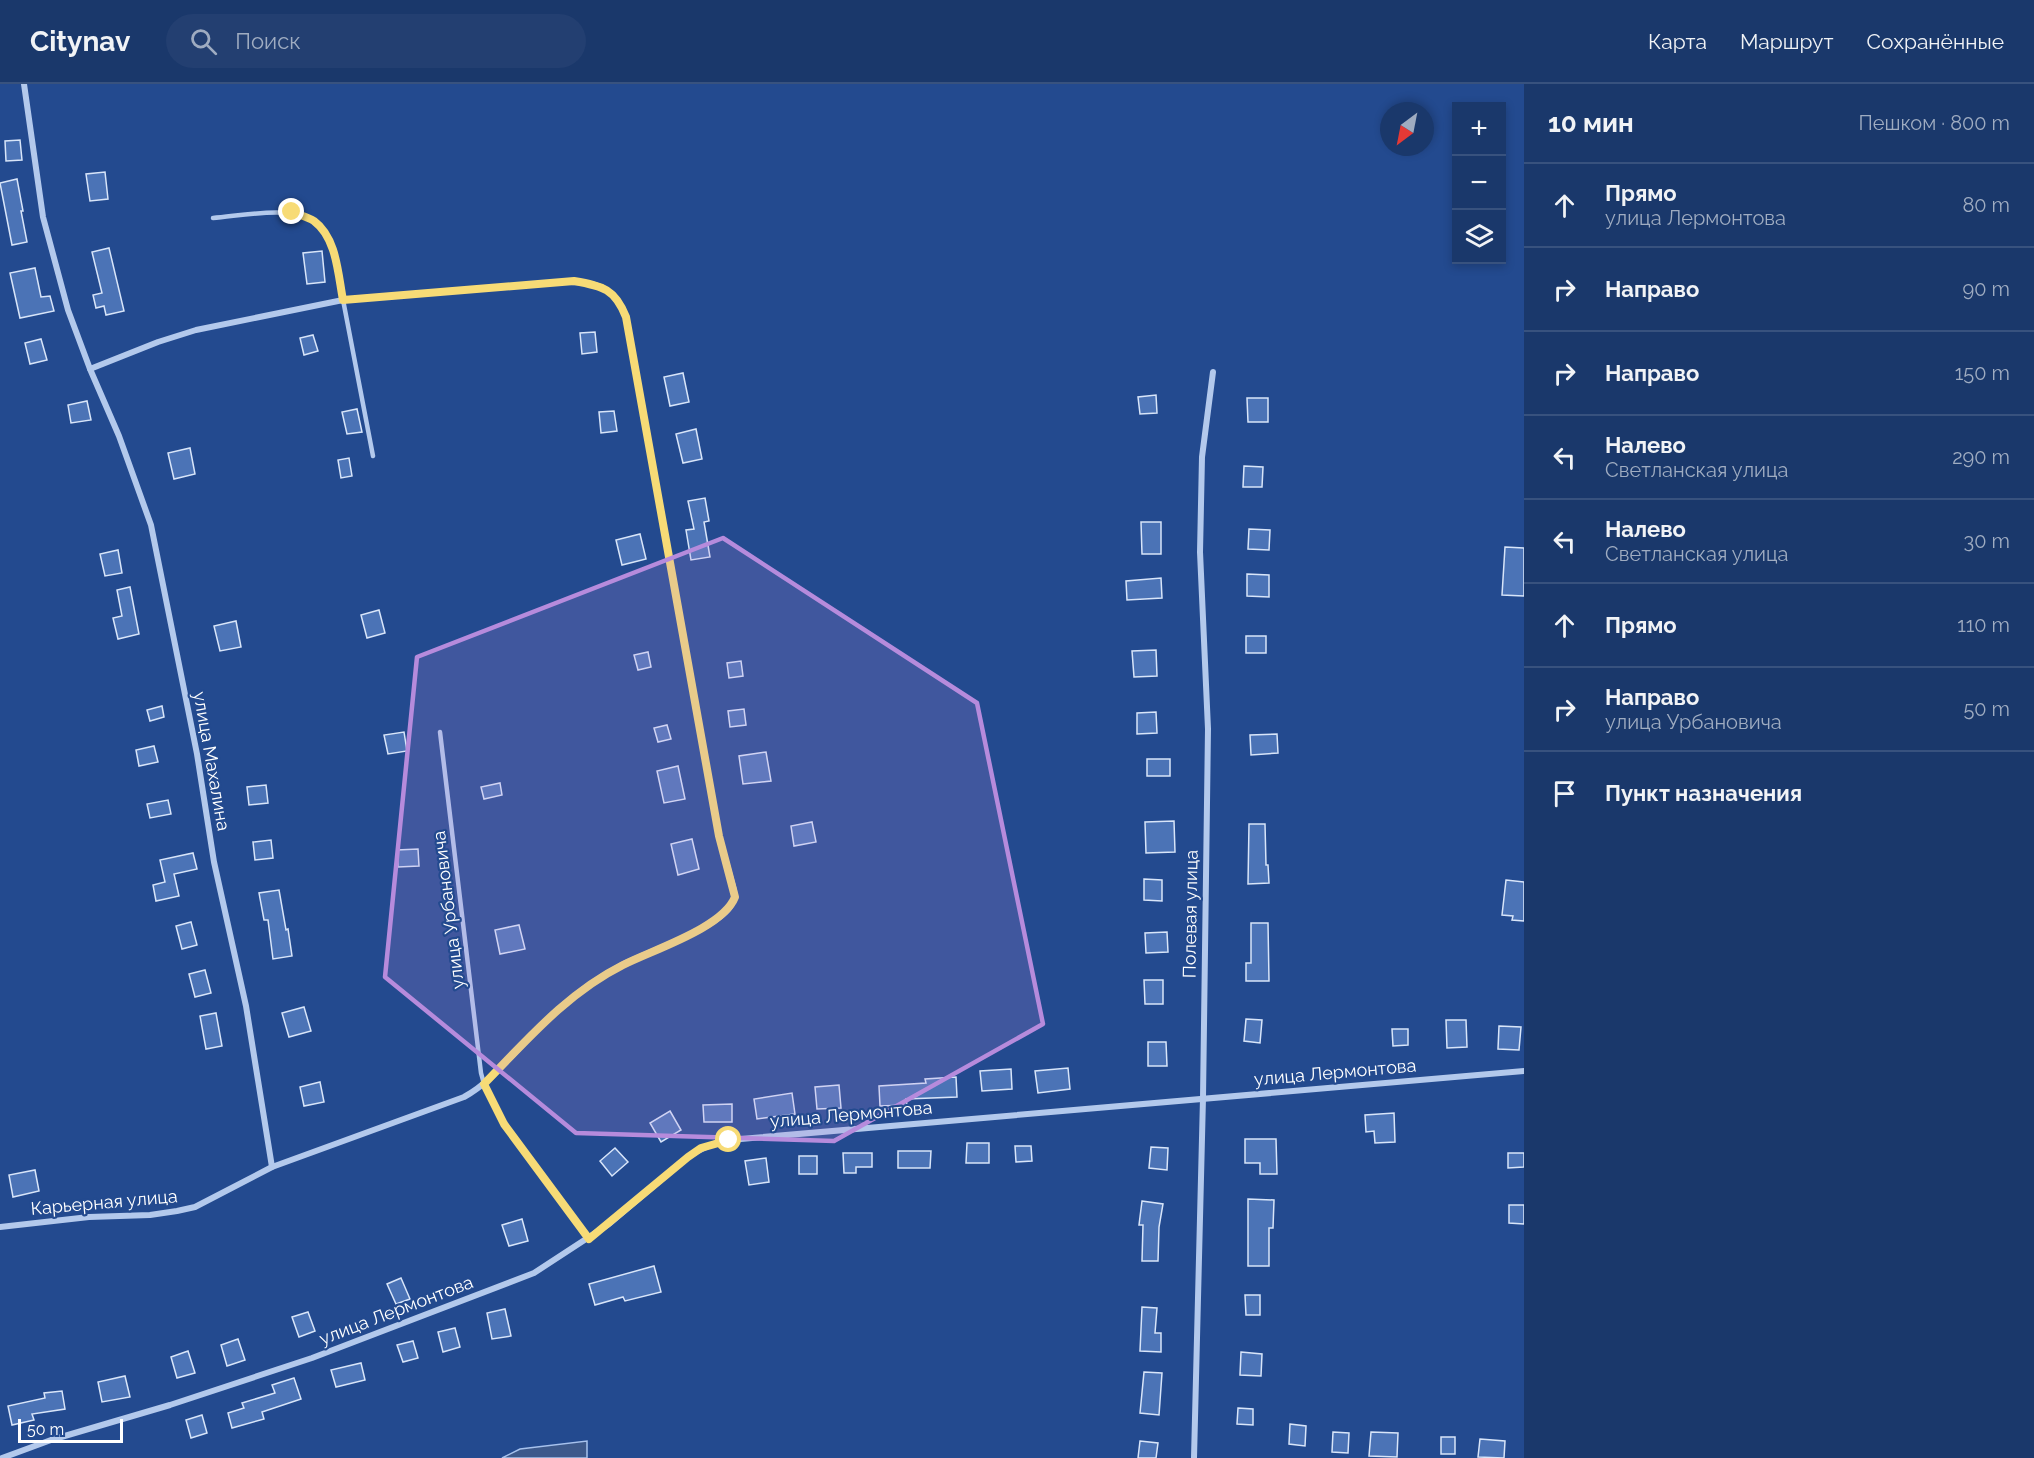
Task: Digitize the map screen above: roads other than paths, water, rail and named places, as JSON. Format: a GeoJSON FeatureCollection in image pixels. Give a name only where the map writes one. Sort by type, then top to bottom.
{"type":"FeatureCollection","features":[{"type":"Feature","properties":{"kind":"street","name":"улица Махалина"},"geometry":{"type":"LineString","coordinates":[[24,84],[43,217],[68,310],[119,436],[151,525],[197,754],[214,862],[246,1006],[272,1167]]}},
{"type":"Feature","properties":{"kind":"street","name":"Карьерная улица"},"geometry":{"type":"LineString","coordinates":[[0,1227],[177,1212],[214,1199],[272,1167],[464,1098],[484,1084],[564,1003],[589,984],[710,923],[733,903],[734,890],[719,836],[626,317],[620,301],[609,291],[574,281],[562,282]]}},
{"type":"Feature","properties":{"kind":"street"},"geometry":{"type":"LineString","coordinates":[[90,369],[158,342],[196,330],[343,300]]}},
{"type":"Feature","properties":{"kind":"street","name":"Полевая улица"},"geometry":{"type":"LineString","coordinates":[[1194,1458],[1203,1098],[1208,729],[1200,552],[1202,457],[1213,372]]}},
{"type":"Feature","properties":{"kind":"street","name":"улица Лермонтова"},"geometry":{"type":"LineString","coordinates":[[2,1458],[51,1440],[170,1406],[312,1358],[534,1273],[589,1239],[688,1157],[701,1148],[715,1143],[1524,1071]]}},
{"type":"Feature","properties":{"kind":"lane"},"geometry":{"type":"LineString","coordinates":[[213,218],[292,212],[313,220],[329,239],[335,258],[373,456]]}},
{"type":"Feature","properties":{"kind":"lane"},"geometry":{"type":"LineString","coordinates":[[343,300],[562,282]]}},
{"type":"Feature","properties":{"kind":"lane","name":"улица Урбановича"},"geometry":{"type":"LineString","coordinates":[[440,732],[484,1084],[504,1124],[589,1239]]}},
{"type":"Feature","properties":{"kind":"water"},"geometry":{"type":"Polygon","coordinates":[[[587,1441],[587,1458],[502,1458],[520,1449],[587,1441]]]}}]}
